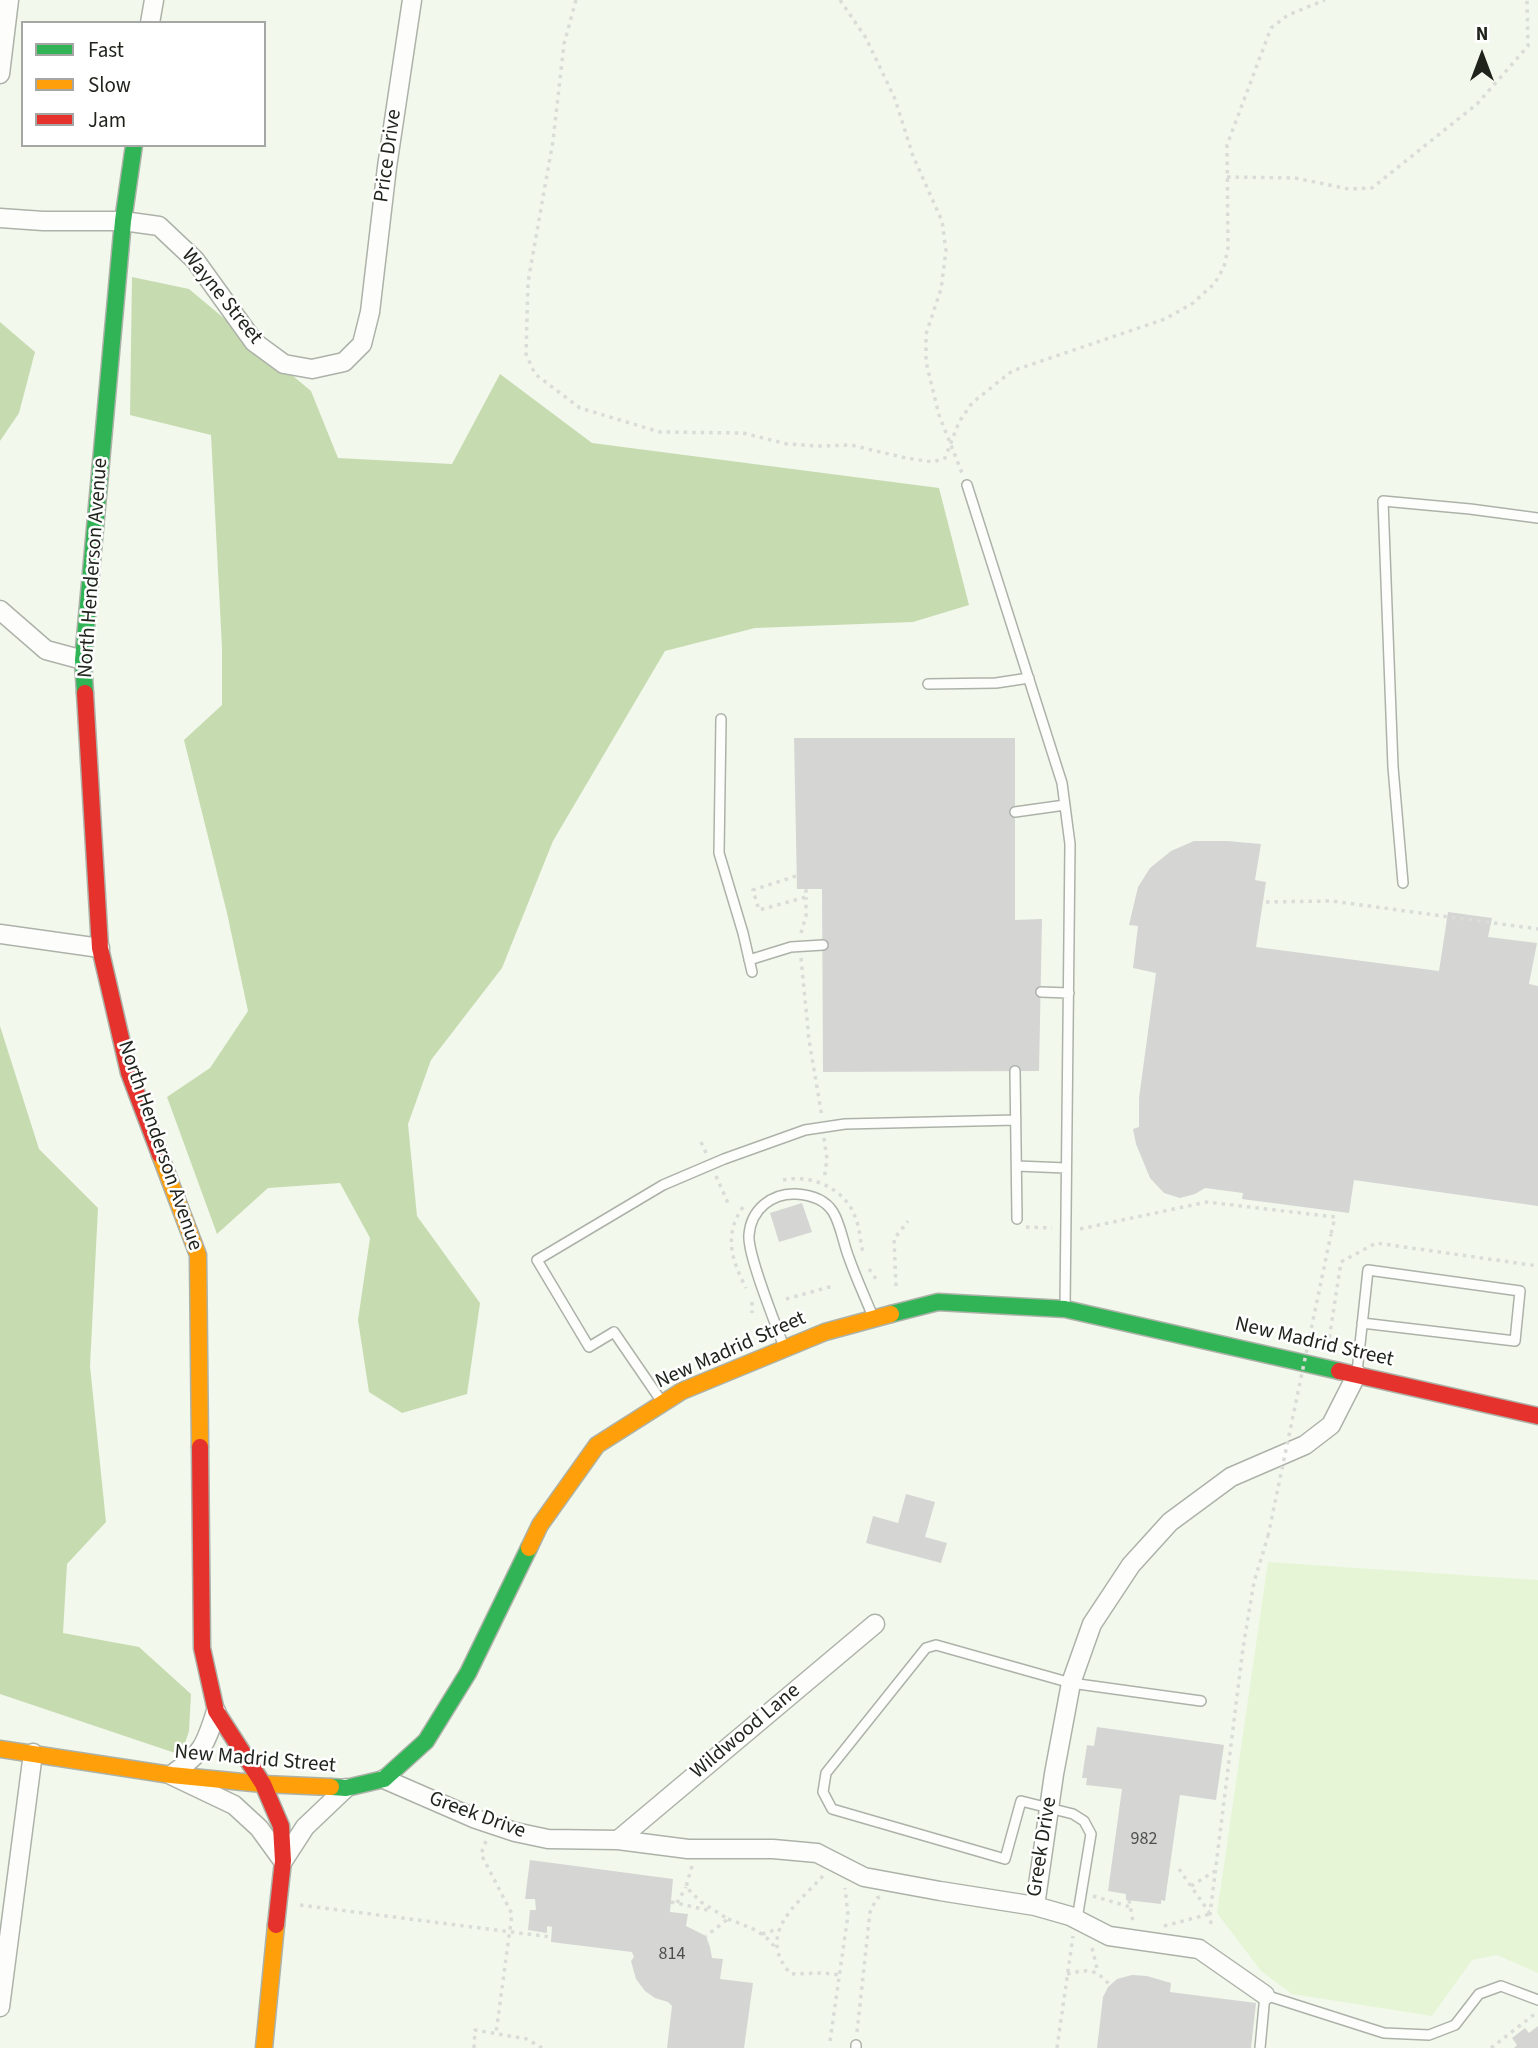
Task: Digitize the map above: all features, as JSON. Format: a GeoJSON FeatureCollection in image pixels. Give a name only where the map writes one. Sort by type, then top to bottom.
{"type":"FeatureCollection","features":[{"type":"Feature","properties":{"kind":"street"},"geometry":{"type":"LineString","coordinates":[[0,74],[9,0]]}},
{"type":"Feature","properties":{"kind":"street"},"geometry":{"type":"LineString","coordinates":[[150,21],[154,0]]}},
{"type":"Feature","properties":{"kind":"street","name":"Price Drive"},"geometry":{"type":"LineString","coordinates":[[370,312],[387,167],[412,0]]}},
{"type":"Feature","properties":{"kind":"street","name":"North Henderson Avenue"},"geometry":{"type":"LineString","coordinates":[[134,147],[123,221],[83,660],[100,948],[129,1073],[198,1255],[202,1648],[216,1711],[263,1784],[281,1826],[283,1861],[264,2048]]}},
{"type":"Feature","properties":{"kind":"street","name":"Wayne Street"},"geometry":{"type":"LineString","coordinates":[[0,218],[43,222],[123,221],[159,226],[195,260],[254,342],[284,364],[312,369],[344,362],[362,344],[370,312]]}},
{"type":"Feature","properties":{"kind":"street"},"geometry":{"type":"LineString","coordinates":[[0,610],[46,650],[83,660]]}},
{"type":"Feature","properties":{"kind":"street"},"geometry":{"type":"LineString","coordinates":[[0,934],[100,948]]}},
{"type":"Feature","properties":{"kind":"street","name":"New Madrid Street"},"geometry":{"type":"LineString","coordinates":[[0,1749],[171,1775],[263,1784],[346,1788],[384,1779],[426,1741],[468,1672],[540,1525],[597,1445],[682,1391],[825,1332],[938,1302],[1065,1309],[1538,1416]]}},
{"type":"Feature","properties":{"kind":"street","name":"Greek Drive"},"geometry":{"type":"LineString","coordinates":[[384,1779],[476,1819],[548,1839],[618,1840],[688,1849],[773,1849],[817,1853],[864,1877],[1035,1906],[1071,1682],[1092,1624],[1131,1565],[1170,1522],[1231,1478],[1305,1445],[1331,1425],[1357,1374]]}},
{"type":"Feature","properties":{"kind":"street","name":"Wildwood Lane"},"geometry":{"type":"LineString","coordinates":[[618,1840],[875,1624]]}},
{"type":"Feature","properties":{"kind":"street"},"geometry":{"type":"LineString","coordinates":[[216,1711],[207,1742],[194,1759],[171,1775],[234,1805],[259,1828],[283,1861],[305,1827],[346,1788]]}},
{"type":"Feature","properties":{"kind":"street"},"geometry":{"type":"LineString","coordinates":[[0,2007],[33,1753]]}},
{"type":"Feature","properties":{"kind":"street"},"geometry":{"type":"LineString","coordinates":[[1035,1906],[1077,1920],[1109,1936],[1199,1949],[1265,1995]]}},
{"type":"Feature","properties":{"kind":"lane"},"geometry":{"type":"LineString","coordinates":[[967,485],[1062,783],[1070,844],[1065,1309]]}},
{"type":"Feature","properties":{"kind":"lane"},"geometry":{"type":"LineString","coordinates":[[1403,883],[1393,767],[1383,501],[1538,518]]}},
{"type":"Feature","properties":{"kind":"lane"},"geometry":{"type":"LineString","coordinates":[[928,684],[996,683],[1029,678]]}},
{"type":"Feature","properties":{"kind":"lane"},"geometry":{"type":"LineString","coordinates":[[722,719],[719,853],[752,972]]}},
{"type":"Feature","properties":{"kind":"lane"},"geometry":{"type":"LineString","coordinates":[[1015,812],[1065,805]]}},
{"type":"Feature","properties":{"kind":"lane"},"geometry":{"type":"LineString","coordinates":[[749,960],[791,947],[822,945]]}},
{"type":"Feature","properties":{"kind":"lane"},"geometry":{"type":"LineString","coordinates":[[1041,992],[1069,993]]}},
{"type":"Feature","properties":{"kind":"lane"},"geometry":{"type":"LineString","coordinates":[[1016,1071],[1017,1219]]}},
{"type":"Feature","properties":{"kind":"lane"},"geometry":{"type":"LineString","coordinates":[[663,1403],[614,1332],[589,1347],[537,1260],[663,1185],[724,1158],[805,1130],[845,1124],[1016,1120]]}},
{"type":"Feature","properties":{"kind":"lane"},"geometry":{"type":"LineString","coordinates":[[1017,1166],[1066,1168]]}},
{"type":"Feature","properties":{"kind":"lane"},"geometry":{"type":"LineString","coordinates":[[785,1349],[748,1236],[753,1220],[768,1200],[788,1194],[807,1195],[822,1200],[833,1212],[874,1319]]}},
{"type":"Feature","properties":{"kind":"lane"},"geometry":{"type":"LineString","coordinates":[[1357,1374],[1362,1323],[1368,1270],[1520,1291],[1515,1341],[1362,1323]]}},
{"type":"Feature","properties":{"kind":"lane"},"geometry":{"type":"LineString","coordinates":[[1077,1920],[1091,1834],[1084,1821],[1073,1814],[1021,1801],[1005,1859],[832,1809],[824,1792],[826,1773],[926,1648],[936,1645],[1071,1682],[1201,1701]]}},
{"type":"Feature","properties":{"kind":"lane"},"geometry":{"type":"LineString","coordinates":[[1260,2048],[1265,1995],[1384,2034],[1429,2035],[1455,2025],[1479,1994],[1501,1986],[1538,2000]]}},
{"type":"Feature","properties":{"kind":"path"},"geometry":{"type":"LineString","coordinates":[[576,0],[564,44],[553,141],[528,282],[526,354],[535,374],[580,408],[660,432],[743,433],[787,444],[851,445],[933,462],[945,458],[959,422],[972,403],[1012,371],[1165,319],[1193,303],[1215,283],[1224,267],[1228,248],[1227,145],[1271,28],[1287,15],[1325,0]]}},
{"type":"Feature","properties":{"kind":"path"},"geometry":{"type":"LineString","coordinates":[[841,0],[866,38],[895,99],[914,156],[942,221],[946,251],[941,289],[926,334],[926,362],[939,415],[967,485]]}},
{"type":"Feature","properties":{"kind":"path"},"geometry":{"type":"LineString","coordinates":[[1227,177],[1296,178],[1349,188],[1372,188],[1477,104],[1528,46],[1527,0]]}},
{"type":"Feature","properties":{"kind":"path"},"geometry":{"type":"LineString","coordinates":[[796,876],[753,890],[759,910],[806,897]]}},
{"type":"Feature","properties":{"kind":"path"},"geometry":{"type":"LineString","coordinates":[[806,889],[806,916],[801,934],[804,995],[827,1158],[824,1180]]}},
{"type":"Feature","properties":{"kind":"path"},"geometry":{"type":"LineString","coordinates":[[1266,902],[1332,901],[1538,929]]}},
{"type":"Feature","properties":{"kind":"path"},"geometry":{"type":"LineString","coordinates":[[1080,1229],[1207,1202],[1335,1217],[1268,1536],[1254,1582],[1215,1871],[1211,1924]]}},
{"type":"Feature","properties":{"kind":"path"},"geometry":{"type":"LineString","coordinates":[[1017,1219],[1025,1227],[1052,1228]]}},
{"type":"Feature","properties":{"kind":"path"},"geometry":{"type":"LineString","coordinates":[[896,1286],[894,1240],[908,1221]]}},
{"type":"Feature","properties":{"kind":"path"},"geometry":{"type":"LineString","coordinates":[[786,1299],[833,1286]]}},
{"type":"Feature","properties":{"kind":"path"},"geometry":{"type":"LineString","coordinates":[[488,1838],[481,1854],[512,1914],[496,2033]]}},
{"type":"Feature","properties":{"kind":"path"},"geometry":{"type":"LineString","coordinates":[[677,1903],[687,1887],[693,1864],[698,1865]]}},
{"type":"Feature","properties":{"kind":"path"},"geometry":{"type":"LineString","coordinates":[[1179,1868],[1210,1914]]}},
{"type":"Feature","properties":{"kind":"path"},"geometry":{"type":"LineString","coordinates":[[1191,1886],[1215,1871]]}},
{"type":"Feature","properties":{"kind":"path"},"geometry":{"type":"LineString","coordinates":[[826,1872],[787,1915],[778,1929],[777,1947],[782,1964],[791,1974],[839,1975]]}},
{"type":"Feature","properties":{"kind":"path"},"geometry":{"type":"LineString","coordinates":[[830,2041],[848,1915],[845,1888],[839,1882]]}},
{"type":"Feature","properties":{"kind":"path"},"geometry":{"type":"LineString","coordinates":[[687,1887],[701,1902],[717,1913],[757,1930],[771,1941],[779,1954]]}},
{"type":"Feature","properties":{"kind":"path"},"geometry":{"type":"LineString","coordinates":[[1093,1896],[1130,1907]]}},
{"type":"Feature","properties":{"kind":"path"},"geometry":{"type":"LineString","coordinates":[[856,2046],[870,1912],[877,1898]]}},
{"type":"Feature","properties":{"kind":"path"},"geometry":{"type":"LineString","coordinates":[[1129,1900],[1135,1927]]}},
{"type":"Feature","properties":{"kind":"path"},"geometry":{"type":"LineString","coordinates":[[671,1902],[717,1913]]}},
{"type":"Feature","properties":{"kind":"path"},"geometry":{"type":"LineString","coordinates":[[294,1904],[551,1937]]}},
{"type":"Feature","properties":{"kind":"path"},"geometry":{"type":"LineString","coordinates":[[1157,1926],[1210,1914]]}},
{"type":"Feature","properties":{"kind":"path"},"geometry":{"type":"LineString","coordinates":[[706,1937],[728,1919]]}},
{"type":"Feature","properties":{"kind":"path"},"geometry":{"type":"LineString","coordinates":[[762,1934],[778,1929]]}},
{"type":"Feature","properties":{"kind":"path"},"geometry":{"type":"LineString","coordinates":[[1056,2048],[1073,1933],[1082,1938]]}},
{"type":"Feature","properties":{"kind":"path"},"geometry":{"type":"LineString","coordinates":[[1091,1944],[1098,1973]]}},
{"type":"Feature","properties":{"kind":"path"},"geometry":{"type":"LineString","coordinates":[[1067,1974],[1086,1969],[1098,1973],[1111,1984]]}},
{"type":"Feature","properties":{"kind":"path"},"geometry":{"type":"LineString","coordinates":[[1491,2048],[1538,2012]]}},
{"type":"Feature","properties":{"kind":"path"},"geometry":{"type":"LineString","coordinates":[[474,2048],[475,2029],[527,2039],[542,2048]]}},
{"type":"Feature","properties":{"kind":"green space"},"geometry":{"type":"Polygon","coordinates":[[[132,277],[189,289],[311,391],[338,458],[452,464],[500,374],[592,443],[939,488],[969,605],[913,622],[755,628],[665,651],[553,841],[502,968],[431,1060],[408,1124],[417,1216],[480,1303],[467,1394],[402,1413],[369,1392],[358,1320],[370,1238],[340,1183],[268,1188],[217,1234],[167,1097],[210,1068],[248,1011],[184,740],[222,705],[222,648],[211,435],[130,415],[132,277]]]}},
{"type":"Feature","properties":{"kind":"green space"},"geometry":{"type":"Polygon","coordinates":[[[0,322],[35,352],[19,413],[0,441],[0,322]]]}},
{"type":"Feature","properties":{"kind":"green space"},"geometry":{"type":"Polygon","coordinates":[[[0,1026],[39,1149],[98,1208],[90,1366],[106,1522],[67,1564],[63,1633],[139,1647],[191,1694],[189,1731],[181,1755],[0,1694],[0,1026]]]}},
{"type":"Feature","properties":{"kind":"green space"},"geometry":{"type":"Polygon","coordinates":[[[1268,1562],[1538,1580],[1538,1973],[1497,1955],[1472,1960],[1432,2016],[1292,1994],[1261,1971],[1217,1913],[1268,1562]]]}},
{"type":"Feature","properties":{"kind":"building"},"geometry":{"type":"Polygon","coordinates":[[[794,738],[1015,738],[1015,920],[1042,919],[1039,1071],[823,1072],[822,889],[797,889],[794,738]]]}},
{"type":"Feature","properties":{"kind":"building"},"geometry":{"type":"Polygon","coordinates":[[[1194,841],[1261,844],[1255,880],[1266,882],[1256,947],[1439,971],[1448,912],[1492,918],[1488,937],[1537,943],[1529,984],[1538,986],[1538,1206],[1354,1180],[1349,1213],[1242,1199],[1243,1193],[1205,1188],[1180,1198],[1164,1193],[1150,1178],[1133,1129],[1139,1127],[1139,1098],[1156,973],[1133,968],[1138,926],[1129,925],[1138,887],[1150,868],[1171,851],[1194,841]]]}},
{"type":"Feature","properties":{"kind":"building"},"geometry":{"type":"Polygon","coordinates":[[[802,1203],[812,1232],[779,1242],[770,1213],[802,1203]]]}},
{"type":"Feature","properties":{"kind":"building"},"geometry":{"type":"Polygon","coordinates":[[[906,1494],[935,1502],[925,1537],[947,1543],[941,1563],[866,1543],[873,1516],[898,1523],[906,1494]]]}},
{"type":"Feature","properties":{"kind":"building"},"geometry":{"type":"Polygon","coordinates":[[[1097,1727],[1224,1745],[1216,1800],[1180,1795],[1165,1901],[1161,1900],[1161,1904],[1126,1900],[1126,1894],[1108,1891],[1122,1789],[1086,1785],[1087,1778],[1082,1778],[1087,1745],[1094,1746],[1097,1727]]]}},
{"type":"Feature","properties":{"kind":"building"},"geometry":{"type":"Polygon","coordinates":[[[530,1860],[673,1879],[670,1912],[688,1914],[686,1926],[706,1936],[712,1958],[723,1959],[720,1979],[753,1983],[744,2048],[667,2048],[672,2006],[645,1991],[636,1979],[631,1961],[634,1957],[632,1952],[551,1942],[552,1927],[547,1926],[547,1933],[528,1930],[530,1910],[536,1910],[535,1899],[525,1899],[530,1860]]]}},
{"type":"Feature","properties":{"kind":"building"},"geometry":{"type":"Polygon","coordinates":[[[1132,1975],[1171,1983],[1170,1992],[1256,2003],[1251,2048],[1097,2048],[1103,1997],[1108,1987],[1117,1979],[1132,1975]]]}},
{"type":"Feature","properties":{"kind":"building"},"geometry":{"type":"Polygon","coordinates":[[[1538,2026],[1538,2048],[1514,2048],[1517,2045],[1512,2038],[1525,2028],[1529,2033],[1538,2026]]]}},
{"type":"Feature","properties":{"kind":"traffic: fast"},"geometry":{"type":"LineString","coordinates":[[85,693],[83,660],[123,221],[134,147]]}},
{"type":"Feature","properties":{"kind":"traffic: fast"},"geometry":{"type":"LineString","coordinates":[[891,1314],[938,1302],[1065,1309],[1339,1371]]}},
{"type":"Feature","properties":{"kind":"traffic: fast"},"geometry":{"type":"LineString","coordinates":[[331,1787],[346,1788],[384,1779],[426,1741],[468,1673],[529,1548]]}},
{"type":"Feature","properties":{"kind":"traffic: slow"},"geometry":{"type":"LineString","coordinates":[[160,1155],[198,1255],[200,1447]]}},
{"type":"Feature","properties":{"kind":"traffic: slow"},"geometry":{"type":"LineString","coordinates":[[529,1548],[540,1525],[597,1445],[682,1391],[825,1332],[891,1314]]}},
{"type":"Feature","properties":{"kind":"traffic: slow"},"geometry":{"type":"LineString","coordinates":[[0,1749],[171,1775],[331,1787]]}},
{"type":"Feature","properties":{"kind":"traffic: slow"},"geometry":{"type":"LineString","coordinates":[[264,2048],[276,1925]]}},
{"type":"Feature","properties":{"kind":"traffic: jam"},"geometry":{"type":"LineString","coordinates":[[85,693],[100,948],[129,1073],[160,1155]]}},
{"type":"Feature","properties":{"kind":"traffic: jam"},"geometry":{"type":"LineString","coordinates":[[1339,1371],[1538,1416]]}},
{"type":"Feature","properties":{"kind":"traffic: jam"},"geometry":{"type":"LineString","coordinates":[[200,1447],[202,1648],[216,1711],[263,1784],[281,1826],[283,1861],[276,1925]]}}]}
